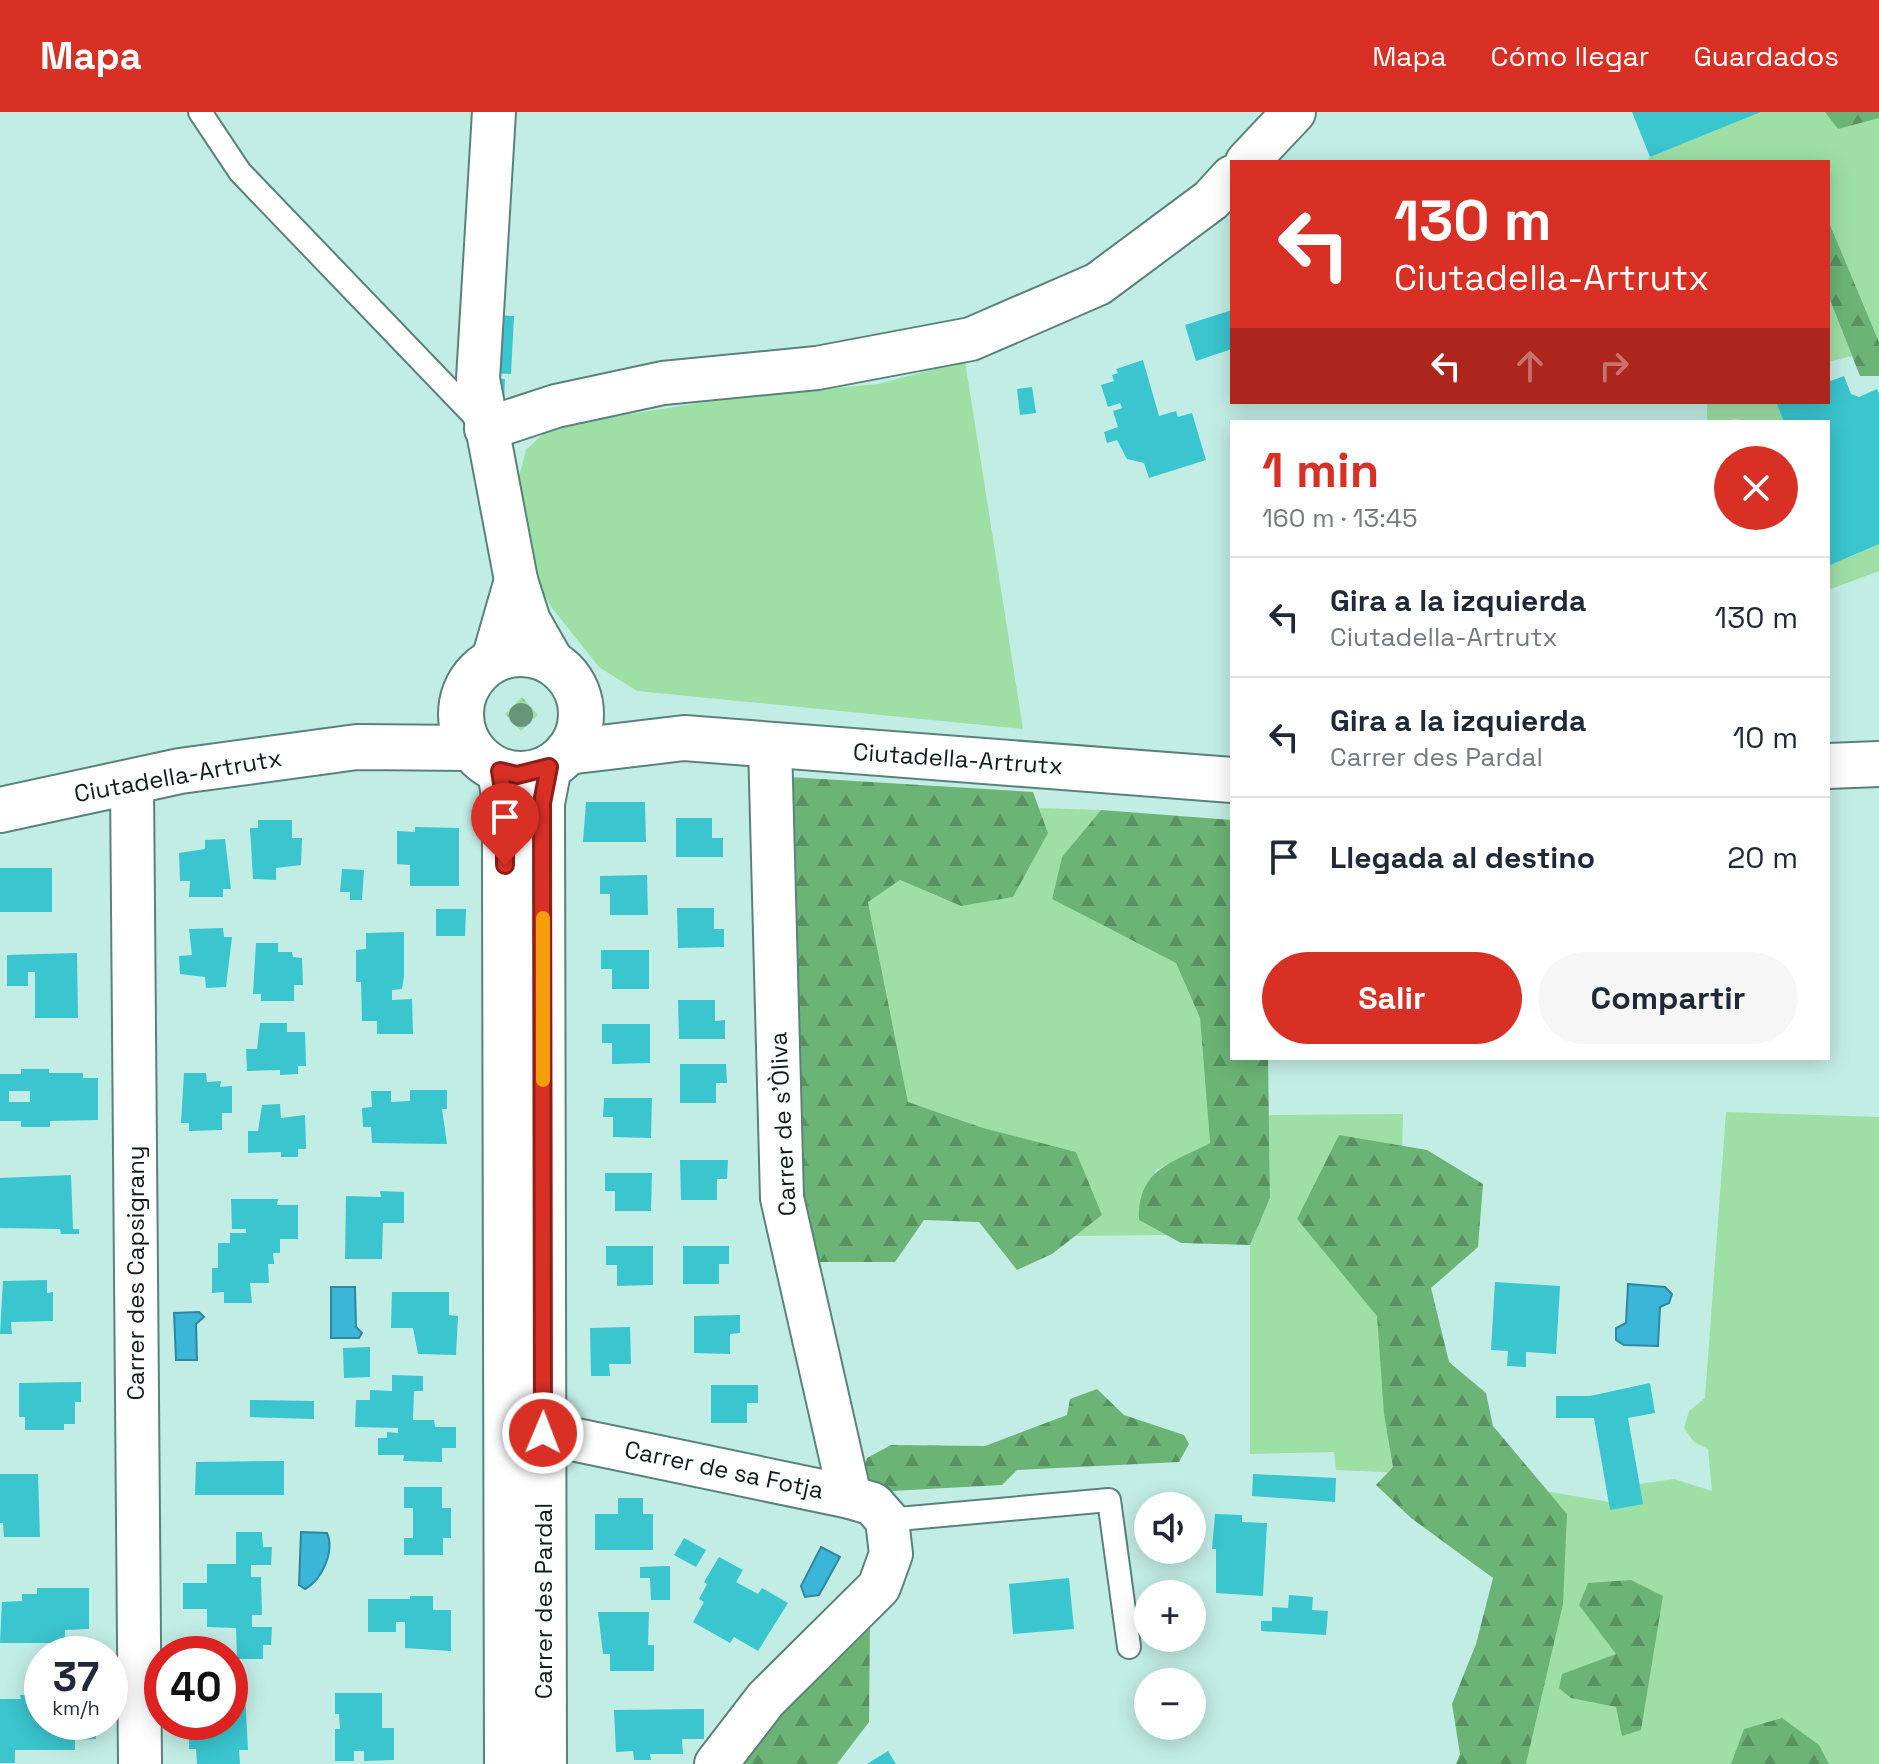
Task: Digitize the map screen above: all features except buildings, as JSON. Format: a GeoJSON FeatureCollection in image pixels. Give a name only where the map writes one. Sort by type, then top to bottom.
{"type":"FeatureCollection","features":[{"type":"Feature","properties":{"kind":"street"},"geometry":{"type":"LineString","coordinates":[[494,112],[478,379],[516,580],[529,621],[563,673],[581,718],[558,760]]}},
{"type":"Feature","properties":{"kind":"street"},"geometry":{"type":"LineString","coordinates":[[1249,160],[1294,112]]}},
{"type":"Feature","properties":{"kind":"street"},"geometry":{"type":"LineString","coordinates":[[486,429],[556,406],[663,383],[817,368],[971,339],[1098,284],[1211,200],[1230,179]]}},
{"type":"Feature","properties":{"kind":"street"},"geometry":{"type":"LineString","coordinates":[[516,580],[493,660],[524,653],[563,673],[618,712],[684,738]]}},
{"type":"Feature","properties":{"kind":"street","name":"Ciutadella-Artrutx"},"geometry":{"type":"LineString","coordinates":[[357,747],[419,718],[464,691],[471,678],[493,660]]}},
{"type":"Feature","properties":{"kind":"street"},"geometry":{"type":"LineString","coordinates":[[464,691],[460,710],[462,730],[485,759]]}},
{"type":"Feature","properties":{"kind":"street","name":"Ciutadella-Artrutx"},"geometry":{"type":"LineString","coordinates":[[0,810],[180,771],[357,747],[485,759],[517,775],[558,760],[684,738],[1230,780]]}},
{"type":"Feature","properties":{"kind":"street","name":"Carrer de s'Òliva"},"geometry":{"type":"LineString","coordinates":[[770,744],[782,1198],[850,1497]]}},
{"type":"Feature","properties":{"kind":"street","name":"Carrer des Pardal"},"geometry":{"type":"LineString","coordinates":[[485,759],[505,802],[525,1432],[544,1764]]}},
{"type":"Feature","properties":{"kind":"street","name":"Carrer des Pardal"},"geometry":{"type":"LineString","coordinates":[[507,1764],[525,1432],[542,803],[558,760]]}},
{"type":"Feature","properties":{"kind":"street"},"geometry":{"type":"LineString","coordinates":[[1830,766],[1879,764]]}},
{"type":"Feature","properties":{"kind":"street","name":"Carrer des Capsigrany"},"geometry":{"type":"LineString","coordinates":[[132,783],[140,1764]]}},
{"type":"Feature","properties":{"kind":"street","name":"Carrer de sa Fotja"},"geometry":{"type":"LineString","coordinates":[[525,1432],[850,1497],[873,1504],[887,1520]]}},
{"type":"Feature","properties":{"kind":"street"},"geometry":{"type":"LineString","coordinates":[[716,1764],[766,1699],[879,1587],[891,1554],[887,1520]]}},
{"type":"Feature","properties":{"kind":"lane"},"geometry":{"type":"LineString","coordinates":[[200,112],[240,172],[486,429]]}},
{"type":"Feature","properties":{"kind":"lane"},"geometry":{"type":"LineString","coordinates":[[887,1520],[1109,1500],[1129,1647]]}},
{"type":"Feature","properties":{"kind":"green space"},"geometry":{"type":"Polygon","coordinates":[[[1761,112],[1879,112],[1879,342],[1830,225],[1830,160],[1648,160],[1761,112]]]}},
{"type":"Feature","properties":{"kind":"green space"},"geometry":{"type":"Polygon","coordinates":[[[1825,112],[1879,112],[1879,118],[1838,129],[1825,112]]]}},
{"type":"Feature","properties":{"kind":"green space"},"geometry":{"type":"Polygon","coordinates":[[[1830,225],[1879,342],[1879,376],[1860,376],[1830,300],[1830,225]]]}},
{"type":"Feature","properties":{"kind":"green space"},"geometry":{"type":"Polygon","coordinates":[[[1830,300],[1852,356],[1830,362],[1830,300]]]}},
{"type":"Feature","properties":{"kind":"green space"},"geometry":{"type":"Polygon","coordinates":[[[965,361],[1023,729],[637,691],[599,667],[552,608],[532,563],[517,484],[526,450],[550,427],[730,398],[878,384],[965,361]]]}},
{"type":"Feature","properties":{"kind":"green space"},"geometry":{"type":"Polygon","coordinates":[[[1707,404],[1777,404],[1783,420],[1737,419],[1707,420],[1707,404]]]}},
{"type":"Feature","properties":{"kind":"green space"},"geometry":{"type":"Polygon","coordinates":[[[1879,544],[1879,571],[1830,589],[1830,565],[1879,544]]]}},
{"type":"Feature","properties":{"kind":"green space"},"geometry":{"type":"Polygon","coordinates":[[[522,697],[538,715],[521,731],[505,714],[522,697]]]}},
{"type":"Feature","properties":{"kind":"green space"},"geometry":{"type":"Polygon","coordinates":[[[789,777],[1033,792],[1048,833],[1013,897],[961,906],[900,880],[868,902],[908,1102],[983,1128],[1076,1152],[1102,1215],[1052,1254],[1017,1270],[979,1222],[924,1220],[895,1262],[818,1262],[799,1190],[789,777]]]}},
{"type":"Feature","properties":{"kind":"green space"},"geometry":{"type":"Polygon","coordinates":[[[1039,808],[1101,810],[1062,857],[1052,899],[1176,963],[1200,1018],[1210,1144],[1156,1170],[1139,1220],[1166,1235],[1075,1236],[1102,1215],[983,1128],[908,1102],[868,901],[900,880],[961,906],[1048,833],[1039,808]]]}},
{"type":"Feature","properties":{"kind":"green space"},"geometry":{"type":"Polygon","coordinates":[[[1101,810],[1230,820],[1230,1060],[1268,1060],[1270,1198],[1250,1245],[1181,1243],[1139,1220],[1140,1203],[1150,1179],[1170,1163],[1210,1143],[1200,1018],[1176,963],[1052,899],[1062,857],[1101,810]]]}},
{"type":"Feature","properties":{"kind":"green space"},"geometry":{"type":"Polygon","coordinates":[[[1726,1112],[1879,1117],[1879,1764],[1483,1764],[1530,1537],[1404,1473],[1336,1470],[1334,1452],[1250,1454],[1250,1245],[1270,1198],[1269,1115],[1403,1114],[1395,1450],[1515,1486],[1609,1502],[1610,1510],[1639,1484],[1674,1479],[1712,1491],[1708,1449],[1694,1442],[1684,1428],[1689,1411],[1705,1398],[1726,1112]]]}},
{"type":"Feature","properties":{"kind":"green space"},"geometry":{"type":"Polygon","coordinates":[[[1339,1135],[1427,1150],[1483,1184],[1478,1247],[1431,1288],[1449,1362],[1486,1393],[1493,1426],[1567,1514],[1563,1604],[1526,1764],[1456,1764],[1460,1754],[1452,1704],[1476,1644],[1493,1578],[1411,1518],[1376,1485],[1393,1467],[1384,1414],[1377,1316],[1297,1219],[1339,1135]]]}},
{"type":"Feature","properties":{"kind":"green space"},"geometry":{"type":"Polygon","coordinates":[[[1097,1389],[1124,1415],[1184,1435],[1189,1444],[1179,1462],[1017,1470],[1002,1485],[891,1491],[872,1486],[863,1474],[867,1458],[891,1445],[985,1446],[1067,1415],[1070,1399],[1097,1389]]]}},
{"type":"Feature","properties":{"kind":"green space"},"geometry":{"type":"Polygon","coordinates":[[[1631,1580],[1663,1596],[1641,1730],[1622,1736],[1616,1707],[1571,1698],[1559,1688],[1562,1674],[1616,1654],[1579,1605],[1588,1583],[1631,1580]]]}},
{"type":"Feature","properties":{"kind":"green space"},"geometry":{"type":"Polygon","coordinates":[[[870,1620],[869,1722],[837,1764],[733,1764],[870,1620]]]}},
{"type":"Feature","properties":{"kind":"green space"},"geometry":{"type":"Polygon","coordinates":[[[1782,1718],[1819,1745],[1829,1764],[1731,1764],[1744,1729],[1782,1718]]]}},
{"type":"Feature","properties":{"kind":"water"},"geometry":{"type":"Polygon","coordinates":[[[1628,1284],[1665,1287],[1672,1294],[1669,1303],[1660,1307],[1658,1346],[1624,1345],[1616,1340],[1616,1328],[1626,1323],[1628,1284]]]}},
{"type":"Feature","properties":{"kind":"water"},"geometry":{"type":"Polygon","coordinates":[[[331,1287],[355,1287],[356,1327],[362,1333],[359,1338],[331,1338],[331,1287]]]}},
{"type":"Feature","properties":{"kind":"water"},"geometry":{"type":"Polygon","coordinates":[[[199,1312],[204,1317],[196,1324],[197,1360],[176,1360],[174,1313],[199,1312]]]}},
{"type":"Feature","properties":{"kind":"water"},"geometry":{"type":"Polygon","coordinates":[[[301,1532],[327,1533],[329,1540],[328,1556],[322,1572],[305,1589],[299,1585],[301,1532]]]}},
{"type":"Feature","properties":{"kind":"water"},"geometry":{"type":"Polygon","coordinates":[[[821,1547],[840,1557],[819,1595],[805,1597],[801,1586],[821,1547]]]}},
{"type":"Feature","properties":{"kind":"slow traffic"},"geometry":{"type":"LineString","coordinates":[[543,918],[543,1080]]}},
{"type":"Feature","properties":{"kind":"route"},"geometry":{"type":"LineString","coordinates":[[505,865],[505,802],[500,771],[517,775],[549,767],[542,803],[543,1433]]}}]}
